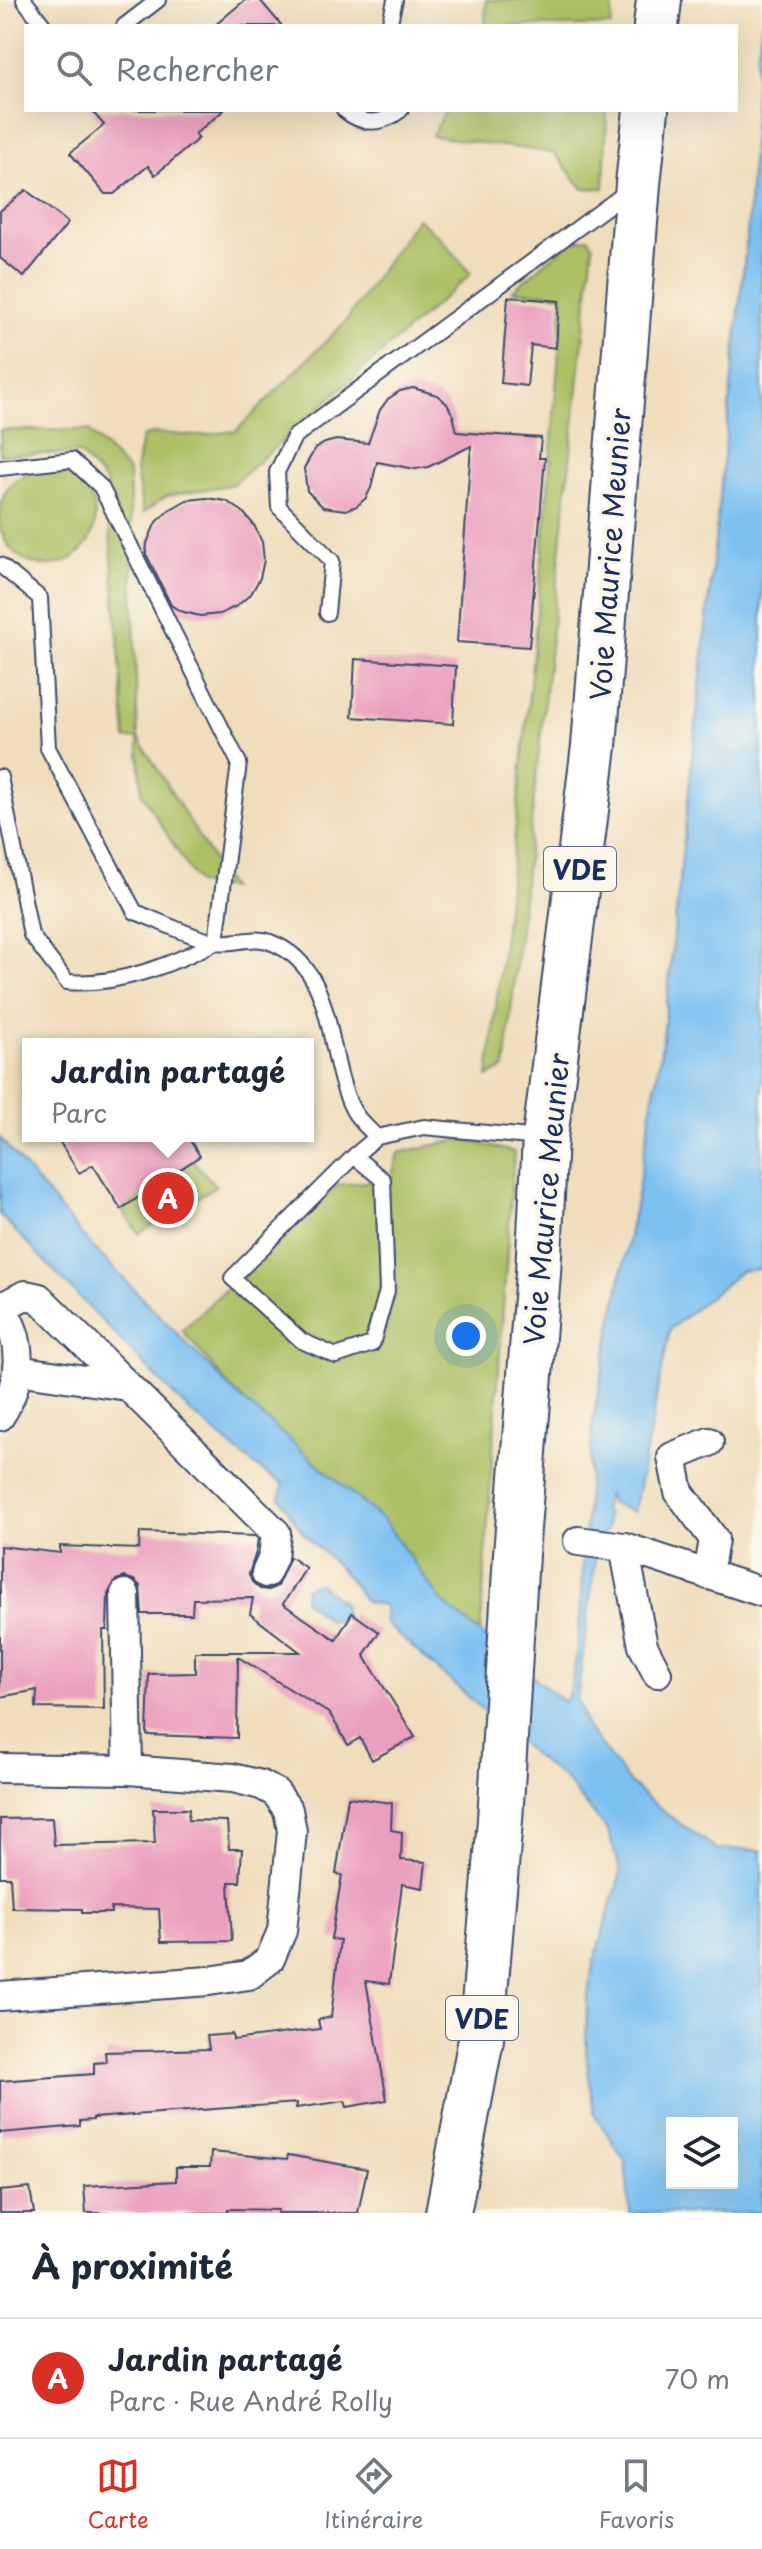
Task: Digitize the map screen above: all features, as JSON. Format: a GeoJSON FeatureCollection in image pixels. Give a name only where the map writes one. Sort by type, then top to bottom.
{"type":"FeatureCollection","features":[{"type":"Feature","properties":{"kind":"main road"},"geometry":{"type":"LineString","coordinates":[[643,0],[643,24]]}},
{"type":"Feature","properties":{"kind":"main road"},"geometry":{"type":"LineString","coordinates":[[656,24],[659,0]]}},
{"type":"Feature","properties":{"kind":"main road","name":"Voie Maurice Meunier"},"geometry":{"type":"LineString","coordinates":[[638,184],[640,112]]}},
{"type":"Feature","properties":{"kind":"main road","name":"Voie Maurice Meunier"},"geometry":{"type":"LineString","coordinates":[[448,2213],[481,2039],[500,1820],[545,1138],[594,746],[646,112]]}},
{"type":"Feature","properties":{"kind":"street"},"geometry":{"type":"LineString","coordinates":[[0,1416],[16,1383],[19,1351],[11,1322],[0,1308],[25,1295],[39,1298],[276,1533],[273,1557],[266,1573]]}},
{"type":"Feature","properties":{"kind":"street"},"geometry":{"type":"LineString","coordinates":[[17,1370],[127,1386]]}},
{"type":"Feature","properties":{"kind":"street"},"geometry":{"type":"LineString","coordinates":[[708,1575],[714,1539],[679,1492],[672,1457],[709,1442]]}},
{"type":"Feature","properties":{"kind":"street"},"geometry":{"type":"LineString","coordinates":[[578,1541],[624,1547],[762,1592]]}},
{"type":"Feature","properties":{"kind":"street"},"geometry":{"type":"LineString","coordinates":[[624,1547],[643,1646],[657,1673]]}},
{"type":"Feature","properties":{"kind":"street"},"geometry":{"type":"LineString","coordinates":[[125,1594],[128,1770]]}},
{"type":"Feature","properties":{"kind":"street"},"geometry":{"type":"LineString","coordinates":[[0,1768],[128,1770],[233,1778],[261,1785],[276,1793],[288,1810],[292,1831],[282,1931],[270,1959],[249,1975],[209,1981],[0,1996]]}},
{"type":"Feature","properties":{"kind":"lane"},"geometry":{"type":"LineString","coordinates":[[24,0],[42,24]]}},
{"type":"Feature","properties":{"kind":"lane"},"geometry":{"type":"LineString","coordinates":[[127,24],[158,0]]}},
{"type":"Feature","properties":{"kind":"lane"},"geometry":{"type":"LineString","coordinates":[[389,24],[395,0]]}},
{"type":"Feature","properties":{"kind":"lane"},"geometry":{"type":"LineString","coordinates":[[346,112],[366,122],[379,122],[398,112]]}},
{"type":"Feature","properties":{"kind":"lane"},"geometry":{"type":"LineString","coordinates":[[327,613],[332,561],[279,507],[277,472],[294,437],[638,184]]}},
{"type":"Feature","properties":{"kind":"lane"},"geometry":{"type":"LineString","coordinates":[[0,468],[72,460],[101,487],[239,763],[216,942]]}},
{"type":"Feature","properties":{"kind":"lane"},"geometry":{"type":"LineString","coordinates":[[0,477],[26,464]]}},
{"type":"Feature","properties":{"kind":"lane"},"geometry":{"type":"LineString","coordinates":[[0,565],[40,598],[48,748],[135,912],[216,942],[267,940],[288,951],[305,966],[320,989],[339,1075],[353,1112],[377,1137]]}},
{"type":"Feature","properties":{"kind":"lane"},"geometry":{"type":"LineString","coordinates":[[0,777],[31,935],[67,982],[92,984],[172,964],[216,942]]}},
{"type":"Feature","properties":{"kind":"lane"},"geometry":{"type":"LineString","coordinates":[[354,1156],[383,1180],[387,1291],[372,1344],[336,1356],[302,1341],[232,1278],[354,1156],[377,1137],[424,1127],[545,1138]]}},
{"type":"Feature","properties":{"kind":"green space"},"geometry":{"type":"Polygon","coordinates":[[[486,0],[613,0],[611,24],[485,24],[486,0]]]}},
{"type":"Feature","properties":{"kind":"green space"},"geometry":{"type":"Polygon","coordinates":[[[445,112],[607,112],[604,188],[583,189],[554,153],[432,136],[445,112]]]}},
{"type":"Feature","properties":{"kind":"green space"},"geometry":{"type":"Polygon","coordinates":[[[417,218],[441,238],[471,274],[233,484],[167,496],[143,513],[136,471],[142,437],[155,433],[196,436],[236,431],[346,321],[417,218]]]}},
{"type":"Feature","properties":{"kind":"green space"},"geometry":{"type":"Polygon","coordinates":[[[589,238],[593,246],[505,1068],[488,1077],[530,686],[563,295],[512,291],[570,242],[589,238]]]}},
{"type":"Feature","properties":{"kind":"green space"},"geometry":{"type":"Polygon","coordinates":[[[0,430],[88,430],[129,472],[138,737],[230,888],[198,884],[142,794],[138,738],[126,739],[106,482],[79,453],[0,455],[0,430]]]}},
{"type":"Feature","properties":{"kind":"green space"},"geometry":{"type":"Polygon","coordinates":[[[47,469],[65,472],[81,483],[92,499],[95,517],[92,535],[81,551],[65,562],[47,565],[29,562],[13,551],[2,535],[-1,517],[2,499],[13,483],[29,472],[47,469]]]}},
{"type":"Feature","properties":{"kind":"green space"},"geometry":{"type":"Polygon","coordinates":[[[462,1139],[514,1152],[480,1635],[442,1602],[384,1521],[237,1395],[182,1330],[337,1185],[391,1179],[398,1153],[462,1139]]]}},
{"type":"Feature","properties":{"kind":"green space"},"geometry":{"type":"Polygon","coordinates":[[[193,1161],[216,1186],[139,1234],[121,1209],[193,1161]]]}},
{"type":"Feature","properties":{"kind":"water"},"geometry":{"type":"Polygon","coordinates":[[[762,22],[762,1269],[741,1271],[670,1329],[634,1512],[610,1503],[608,1494],[603,1510],[607,1515],[607,1528],[600,1537],[585,1532],[593,1420],[638,1190],[663,1038],[748,226],[757,56],[762,22]]]}},
{"type":"Feature","properties":{"kind":"water"},"geometry":{"type":"Polygon","coordinates":[[[0,1138],[87,1241],[237,1395],[384,1521],[442,1602],[564,1702],[569,1693],[576,1655],[583,1552],[596,1554],[577,1699],[587,1727],[629,1782],[661,1810],[717,1849],[762,1850],[762,2213],[630,2213],[625,2161],[594,2114],[586,2053],[587,2000],[593,1965],[621,1872],[608,1831],[563,1777],[543,1763],[385,1623],[384,1605],[365,1602],[347,1576],[298,1526],[280,1498],[284,1484],[259,1469],[191,1413],[0,1215],[0,1138]]]}},
{"type":"Feature","properties":{"kind":"water"},"geometry":{"type":"Polygon","coordinates":[[[318,1583],[343,1603],[345,1617],[329,1621],[304,1600],[305,1588],[318,1583]]]}},
{"type":"Feature","properties":{"kind":"building"},"geometry":{"type":"Polygon","coordinates":[[[245,0],[260,0],[280,24],[216,24],[245,0]]]}},
{"type":"Feature","properties":{"kind":"building"},"geometry":{"type":"Polygon","coordinates":[[[93,112],[222,112],[195,134],[199,138],[155,175],[148,166],[114,194],[105,194],[70,153],[104,125],[93,112]]]}},
{"type":"Feature","properties":{"kind":"building"},"geometry":{"type":"Polygon","coordinates":[[[26,190],[68,223],[24,277],[0,258],[0,211],[26,190]]]}},
{"type":"Feature","properties":{"kind":"building"},"geometry":{"type":"Polygon","coordinates":[[[508,297],[559,301],[556,348],[531,345],[527,386],[501,383],[508,297]]]}},
{"type":"Feature","properties":{"kind":"building"},"geometry":{"type":"Polygon","coordinates":[[[413,388],[437,395],[447,404],[457,432],[541,438],[539,458],[545,458],[529,647],[457,642],[471,446],[428,467],[415,469],[377,462],[366,498],[346,510],[323,507],[307,491],[304,468],[315,449],[336,440],[368,443],[380,410],[388,399],[400,391],[413,388]]]}},
{"type":"Feature","properties":{"kind":"building"},"geometry":{"type":"Polygon","coordinates":[[[207,498],[226,501],[242,511],[254,525],[262,542],[264,560],[260,578],[251,594],[237,606],[220,614],[200,616],[180,611],[171,605],[146,554],[155,524],[169,510],[187,500],[207,498]]]}},
{"type":"Feature","properties":{"kind":"building"},"geometry":{"type":"Polygon","coordinates":[[[355,659],[456,666],[453,724],[352,717],[355,659]]]}},
{"type":"Feature","properties":{"kind":"building"},"geometry":{"type":"Polygon","coordinates":[[[60,1142],[191,1142],[200,1156],[121,1209],[93,1165],[79,1173],[60,1142]]]}},
{"type":"Feature","properties":{"kind":"building"},"geometry":{"type":"Polygon","coordinates":[[[140,1532],[255,1536],[258,1539],[256,1552],[249,1574],[260,1589],[269,1590],[277,1586],[290,1557],[306,1568],[283,1604],[336,1640],[352,1613],[379,1632],[364,1655],[415,1737],[372,1760],[360,1738],[348,1745],[330,1714],[238,1657],[237,1738],[147,1735],[149,1674],[195,1673],[195,1652],[300,1652],[250,1614],[253,1598],[193,1599],[192,1614],[142,1614],[140,1586],[125,1577],[116,1580],[108,1594],[107,1630],[103,1630],[104,1709],[36,1708],[37,1690],[0,1697],[0,1546],[60,1553],[60,1546],[139,1549],[140,1532]]]}},
{"type":"Feature","properties":{"kind":"building"},"geometry":{"type":"Polygon","coordinates":[[[348,1797],[392,1803],[391,1830],[402,1832],[401,1860],[426,1862],[423,1888],[402,1884],[389,1984],[366,1981],[387,2100],[347,2107],[345,2101],[296,2108],[297,2103],[93,2118],[80,2121],[80,2126],[0,2133],[0,2081],[94,2074],[94,2063],[106,2062],[105,2052],[209,2049],[207,2036],[232,2034],[233,2040],[320,2029],[318,2020],[331,2017],[340,1940],[331,1939],[342,1875],[336,1874],[348,1797]]]}},
{"type":"Feature","properties":{"kind":"building"},"geometry":{"type":"Polygon","coordinates":[[[153,1809],[189,1809],[188,1820],[227,1821],[229,1849],[242,1849],[240,1882],[229,1882],[232,1941],[161,1942],[159,1909],[111,1908],[111,1913],[82,1913],[82,1909],[12,1908],[10,1877],[0,1877],[0,1819],[52,1818],[54,1845],[155,1843],[153,1809]]]}},
{"type":"Feature","properties":{"kind":"building"},"geometry":{"type":"Polygon","coordinates":[[[211,2152],[287,2159],[288,2155],[367,2169],[358,2213],[277,2213],[278,2210],[228,2209],[228,2213],[86,2213],[84,2186],[176,2181],[176,2167],[210,2167],[211,2152]]]}},
{"type":"Feature","properties":{"kind":"building"},"geometry":{"type":"Polygon","coordinates":[[[30,2188],[34,2213],[0,2213],[0,2191],[30,2188]]]}},
{"type":"Feature","properties":{"kind":"place","name":"Jardin partagé"},"geometry":{"type":"Point","coordinates":[168,1198]}}]}
